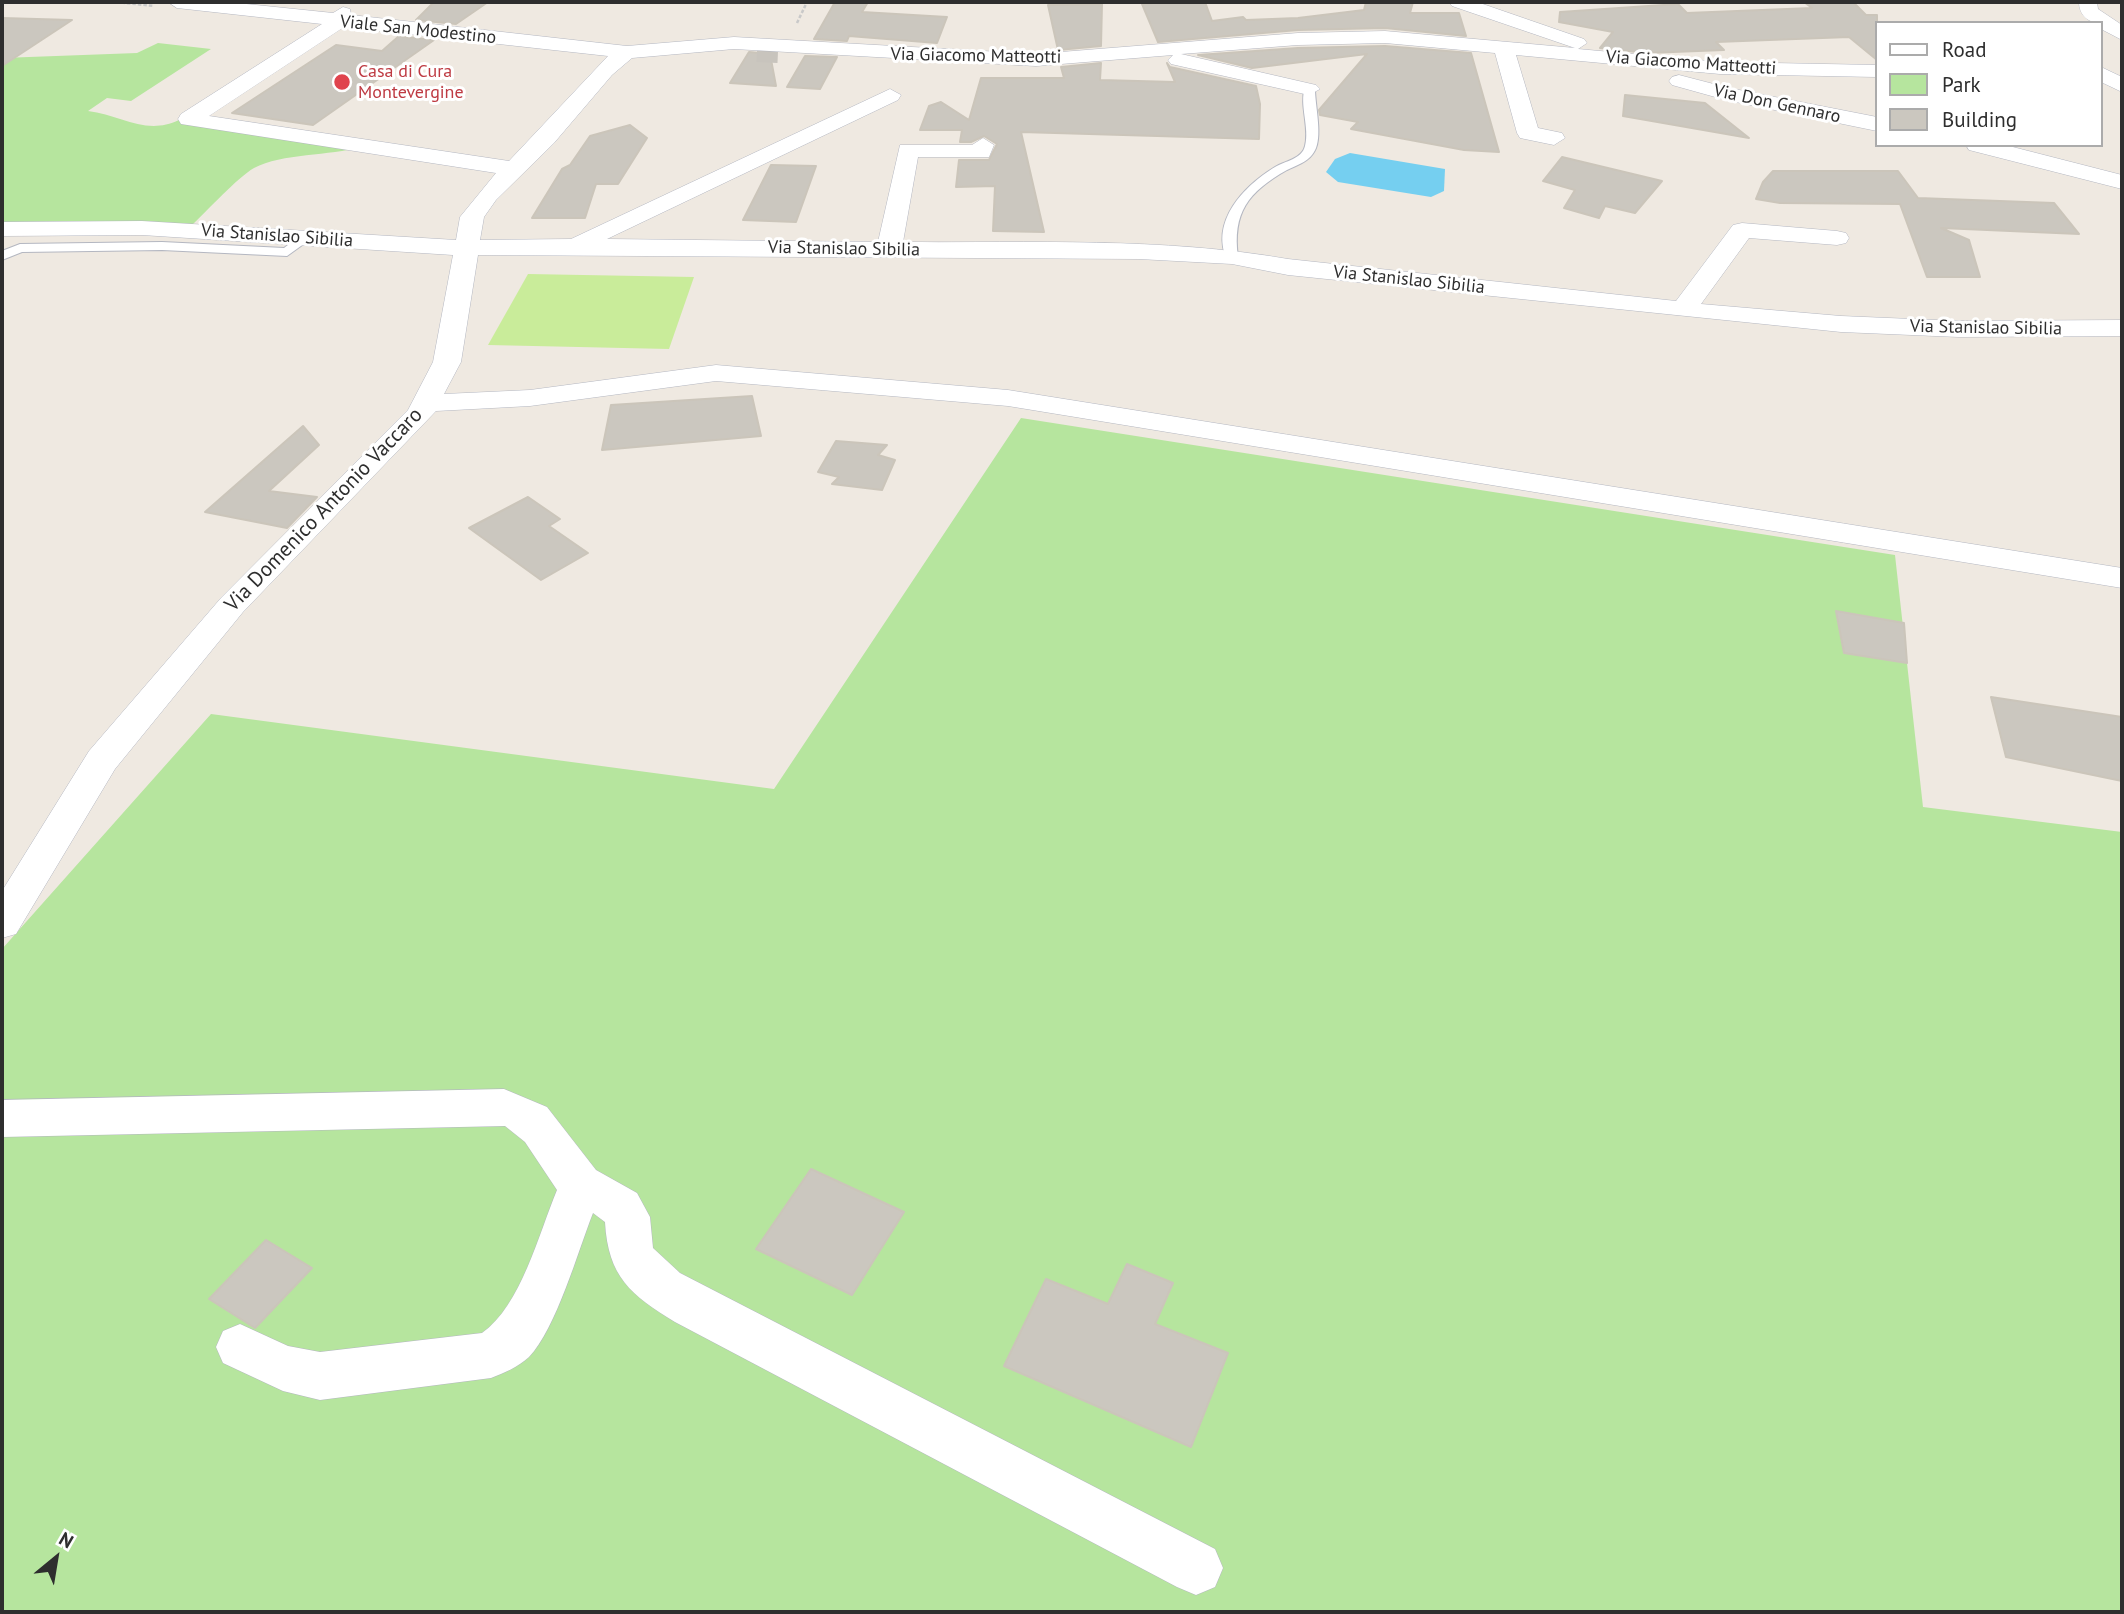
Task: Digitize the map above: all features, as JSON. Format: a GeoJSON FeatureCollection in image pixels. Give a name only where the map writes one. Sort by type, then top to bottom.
{"type":"FeatureCollection","features":[{"type":"Feature","properties":{"kind":"street","name":"Viale San Modestino"},"geometry":{"type":"LineString","coordinates":[[177,2],[627,52],[660,48]]}},
{"type":"Feature","properties":{"kind":"street"},"geometry":{"type":"LineString","coordinates":[[349,2],[338,22],[189,119],[514,169]]}},
{"type":"Feature","properties":{"kind":"street"},"geometry":{"type":"LineString","coordinates":[[1459,2],[1487,9],[1537,28],[1566,47]]}},
{"type":"Feature","properties":{"kind":"street"},"geometry":{"type":"LineString","coordinates":[[1487,9],[1508,2]]}},
{"type":"Feature","properties":{"kind":"street"},"geometry":{"type":"LineString","coordinates":[[2088,2],[2089,11],[2122,34]]}},
{"type":"Feature","properties":{"kind":"street"},"geometry":{"type":"LineString","coordinates":[[1412,38],[1423,34],[1537,28]]}},
{"type":"Feature","properties":{"kind":"street","name":"Via Giacomo Matteotti"},"geometry":{"type":"LineString","coordinates":[[660,48],[734,43],[1006,60],[1146,53],[1298,39],[1412,38],[1504,49],[1566,47],[1634,61],[1720,68],[1876,71]]}},
{"type":"Feature","properties":{"kind":"street","name":"Via Giacomo Matteotti"},"geometry":{"type":"LineString","coordinates":[[660,48],[847,51]]}},
{"type":"Feature","properties":{"kind":"street"},"geometry":{"type":"LineString","coordinates":[[1504,49],[1528,133],[1554,138]]}},
{"type":"Feature","properties":{"kind":"street","name":"Via Domenico Antonio Vaccaro"},"geometry":{"type":"LineString","coordinates":[[2,923],[102,760],[232,605],[421,414],[447,362],[472,216],[514,169],[547,138],[612,61],[627,52]]}},
{"type":"Feature","properties":{"kind":"street","name":"Via Giacomo Matteotti"},"geometry":{"type":"LineString","coordinates":[[1146,53],[1309,89]]}},
{"type":"Feature","properties":{"kind":"street"},"geometry":{"type":"LineString","coordinates":[[2103,61],[2122,59]]}},
{"type":"Feature","properties":{"kind":"street","name":"Via Don Gennaro"},"geometry":{"type":"LineString","coordinates":[[1634,61],[1658,74],[1727,94],[1876,124]]}},
{"type":"Feature","properties":{"kind":"street"},"geometry":{"type":"LineString","coordinates":[[2103,75],[2122,86]]}},
{"type":"Feature","properties":{"kind":"street"},"geometry":{"type":"LineString","coordinates":[[574,246],[890,94]]}},
{"type":"Feature","properties":{"kind":"street"},"geometry":{"type":"LineString","coordinates":[[889,250],[908,150],[981,152],[983,145]]}},
{"type":"Feature","properties":{"kind":"street"},"geometry":{"type":"LineString","coordinates":[[1985,147],[2122,182]]}},
{"type":"Feature","properties":{"kind":"street","name":"Via Stanislao Sibilia"},"geometry":{"type":"LineString","coordinates":[[2,229],[142,228],[465,248],[574,246],[1139,252],[1232,257],[1288,267],[1683,310],[1841,324],[1959,330],[2122,328]]}},
{"type":"Feature","properties":{"kind":"street"},"geometry":{"type":"LineString","coordinates":[[1683,310],[1742,230],[1837,238]]}},
{"type":"Feature","properties":{"kind":"street"},"geometry":{"type":"LineString","coordinates":[[427,403],[530,398],[716,373],[1009,398],[2122,578]]}},
{"type":"Feature","properties":{"kind":"street"},"geometry":{"type":"LineString","coordinates":[[2,1119],[504,1107],[524,1112],[538,1123],[558,1157],[581,1185],[613,1201],[625,1213],[629,1245],[637,1263],[656,1284],[692,1306],[1196,1568]]}},
{"type":"Feature","properties":{"kind":"street"},"geometry":{"type":"LineString","coordinates":[[240,1347],[284,1368],[320,1376],[491,1355],[511,1341],[526,1323],[581,1185]]}},
{"type":"Feature","properties":{"kind":"lane"},"geometry":{"type":"LineString","coordinates":[[1232,257],[1229,226],[1246,197],[1279,167],[1304,158],[1311,146],[1309,89]]}},
{"type":"Feature","properties":{"kind":"lane"},"geometry":{"type":"LineString","coordinates":[[2,256],[20,248],[162,246],[287,252],[306,238]]}},
{"type":"Feature","properties":{"kind":"green space"},"geometry":{"type":"Polygon","coordinates":[[[158,43],[211,49],[131,101],[107,98],[88,111],[144,125],[156,126],[179,120],[361,147],[292,157],[254,168],[231,186],[193,224],[2,225],[2,58],[137,53],[158,43]]]}},
{"type":"Feature","properties":{"kind":"green space"},"geometry":{"type":"Polygon","coordinates":[[[528,274],[694,277],[669,349],[488,345],[528,274]]]}},
{"type":"Feature","properties":{"kind":"green space"},"geometry":{"type":"Polygon","coordinates":[[[1021,418],[1895,555],[1923,807],[2122,832],[2122,1612],[2,1612],[2,949],[211,714],[774,789],[1021,418]]]}},
{"type":"Feature","properties":{"kind":"water"},"geometry":{"type":"Polygon","coordinates":[[[1350,153],[1445,169],[1444,191],[1431,197],[1338,182],[1326,172],[1335,159],[1350,153]]]}},
{"type":"Feature","properties":{"kind":"building"},"geometry":{"type":"Polygon","coordinates":[[[434,2],[488,2],[456,24],[416,20],[434,2]]]}},
{"type":"Feature","properties":{"kind":"building"},"geometry":{"type":"Polygon","coordinates":[[[835,2],[868,2],[862,12],[947,17],[937,43],[849,36],[847,41],[814,39],[835,2]]]}},
{"type":"Feature","properties":{"kind":"building"},"geometry":{"type":"Polygon","coordinates":[[[1205,2],[1212,21],[1243,17],[1246,20],[1298,18],[1364,10],[1366,2],[1413,2],[1410,13],[1459,13],[1466,36],[1385,28],[1298,30],[1158,42],[1142,4],[1205,2]]]}},
{"type":"Feature","properties":{"kind":"building"},"geometry":{"type":"Polygon","coordinates":[[[1804,2],[1853,2],[1866,15],[1877,15],[1876,59],[1849,37],[1716,42],[1724,50],[1647,53],[1600,48],[1613,32],[1559,22],[1560,12],[1678,4],[1687,13],[1812,8],[1804,2]]]}},
{"type":"Feature","properties":{"kind":"building"},"geometry":{"type":"Polygon","coordinates":[[[1102,4],[1101,46],[1058,50],[1048,5],[1102,4]]]}},
{"type":"Feature","properties":{"kind":"building"},"geometry":{"type":"Polygon","coordinates":[[[2,18],[72,20],[2,66],[2,18]]]}},
{"type":"Feature","properties":{"kind":"building","name":"Casa di Cura Montevergine"},"geometry":{"type":"Polygon","coordinates":[[[399,36],[434,40],[313,125],[232,113],[336,45],[382,51],[399,36]]]}},
{"type":"Feature","properties":{"kind":"building"},"geometry":{"type":"Polygon","coordinates":[[[1385,46],[1471,53],[1499,152],[1464,150],[1351,129],[1358,122],[1320,115],[1319,110],[1367,54],[1252,68],[1198,55],[1298,48],[1385,46]]]}},
{"type":"Feature","properties":{"kind":"building"},"geometry":{"type":"Polygon","coordinates":[[[749,52],[770,54],[776,86],[730,83],[749,52]]]}},
{"type":"Feature","properties":{"kind":"building"},"geometry":{"type":"Polygon","coordinates":[[[805,56],[837,57],[820,89],[787,87],[805,56]]]}},
{"type":"Feature","properties":{"kind":"building"},"geometry":{"type":"Polygon","coordinates":[[[1101,63],[1100,80],[1175,82],[1167,63],[1170,67],[1256,86],[1260,104],[1259,139],[1021,132],[1044,232],[993,231],[995,186],[956,187],[959,160],[989,160],[997,144],[984,136],[971,142],[960,142],[962,130],[920,130],[929,106],[941,102],[969,120],[981,78],[1064,78],[1061,67],[1101,63]]]}},
{"type":"Feature","properties":{"kind":"building"},"geometry":{"type":"Polygon","coordinates":[[[1625,95],[1705,103],[1749,138],[1623,116],[1625,95]]]}},
{"type":"Feature","properties":{"kind":"building"},"geometry":{"type":"Polygon","coordinates":[[[630,125],[647,138],[618,184],[596,184],[585,218],[532,218],[562,169],[570,165],[590,136],[630,125]]]}},
{"type":"Feature","properties":{"kind":"building"},"geometry":{"type":"Polygon","coordinates":[[[1562,157],[1662,181],[1635,213],[1605,206],[1599,218],[1564,208],[1575,190],[1543,181],[1562,157]]]}},
{"type":"Feature","properties":{"kind":"building"},"geometry":{"type":"Polygon","coordinates":[[[771,165],[816,166],[796,222],[743,220],[771,165]]]}},
{"type":"Feature","properties":{"kind":"building"},"geometry":{"type":"Polygon","coordinates":[[[1773,171],[1898,171],[1918,198],[2054,203],[2079,234],[1941,228],[1969,240],[1980,277],[1927,277],[1900,204],[1780,203],[1756,199],[1763,182],[1773,171]]]}},
{"type":"Feature","properties":{"kind":"building"},"geometry":{"type":"Polygon","coordinates":[[[752,396],[761,436],[602,450],[611,405],[752,396]]]}},
{"type":"Feature","properties":{"kind":"building"},"geometry":{"type":"Polygon","coordinates":[[[303,426],[319,445],[269,491],[317,497],[287,528],[205,512],[303,426]]]}},
{"type":"Feature","properties":{"kind":"building"},"geometry":{"type":"Polygon","coordinates":[[[836,441],[887,445],[878,455],[895,460],[882,490],[832,484],[839,477],[818,472],[836,441]]]}},
{"type":"Feature","properties":{"kind":"building"},"geometry":{"type":"Polygon","coordinates":[[[528,497],[560,519],[549,526],[588,553],[541,580],[469,528],[528,497]]]}},
{"type":"Feature","properties":{"kind":"building"},"geometry":{"type":"Polygon","coordinates":[[[1836,611],[1904,623],[1907,663],[1844,653],[1836,611]]]}},
{"type":"Feature","properties":{"kind":"building"},"geometry":{"type":"Polygon","coordinates":[[[1991,697],[2122,717],[2122,781],[2006,757],[1991,697]]]}},
{"type":"Feature","properties":{"kind":"building"},"geometry":{"type":"Polygon","coordinates":[[[811,1169],[904,1212],[852,1295],[756,1249],[811,1169]]]}},
{"type":"Feature","properties":{"kind":"building"},"geometry":{"type":"Polygon","coordinates":[[[266,1240],[312,1268],[255,1328],[209,1299],[266,1240]]]}},
{"type":"Feature","properties":{"kind":"building"},"geometry":{"type":"Polygon","coordinates":[[[1127,1264],[1173,1283],[1155,1324],[1228,1353],[1191,1447],[1004,1366],[1046,1279],[1108,1304],[1127,1264]]]}},
{"type":"Feature","properties":{"kind":"tunnel"},"geometry":{"type":"LineString","coordinates":[[757,51],[778,52]]}},
{"type":"Feature","properties":{"kind":"place","name":"Casa di Cura Montevergine"},"geometry":{"type":"Point","coordinates":[342,82]}}]}
